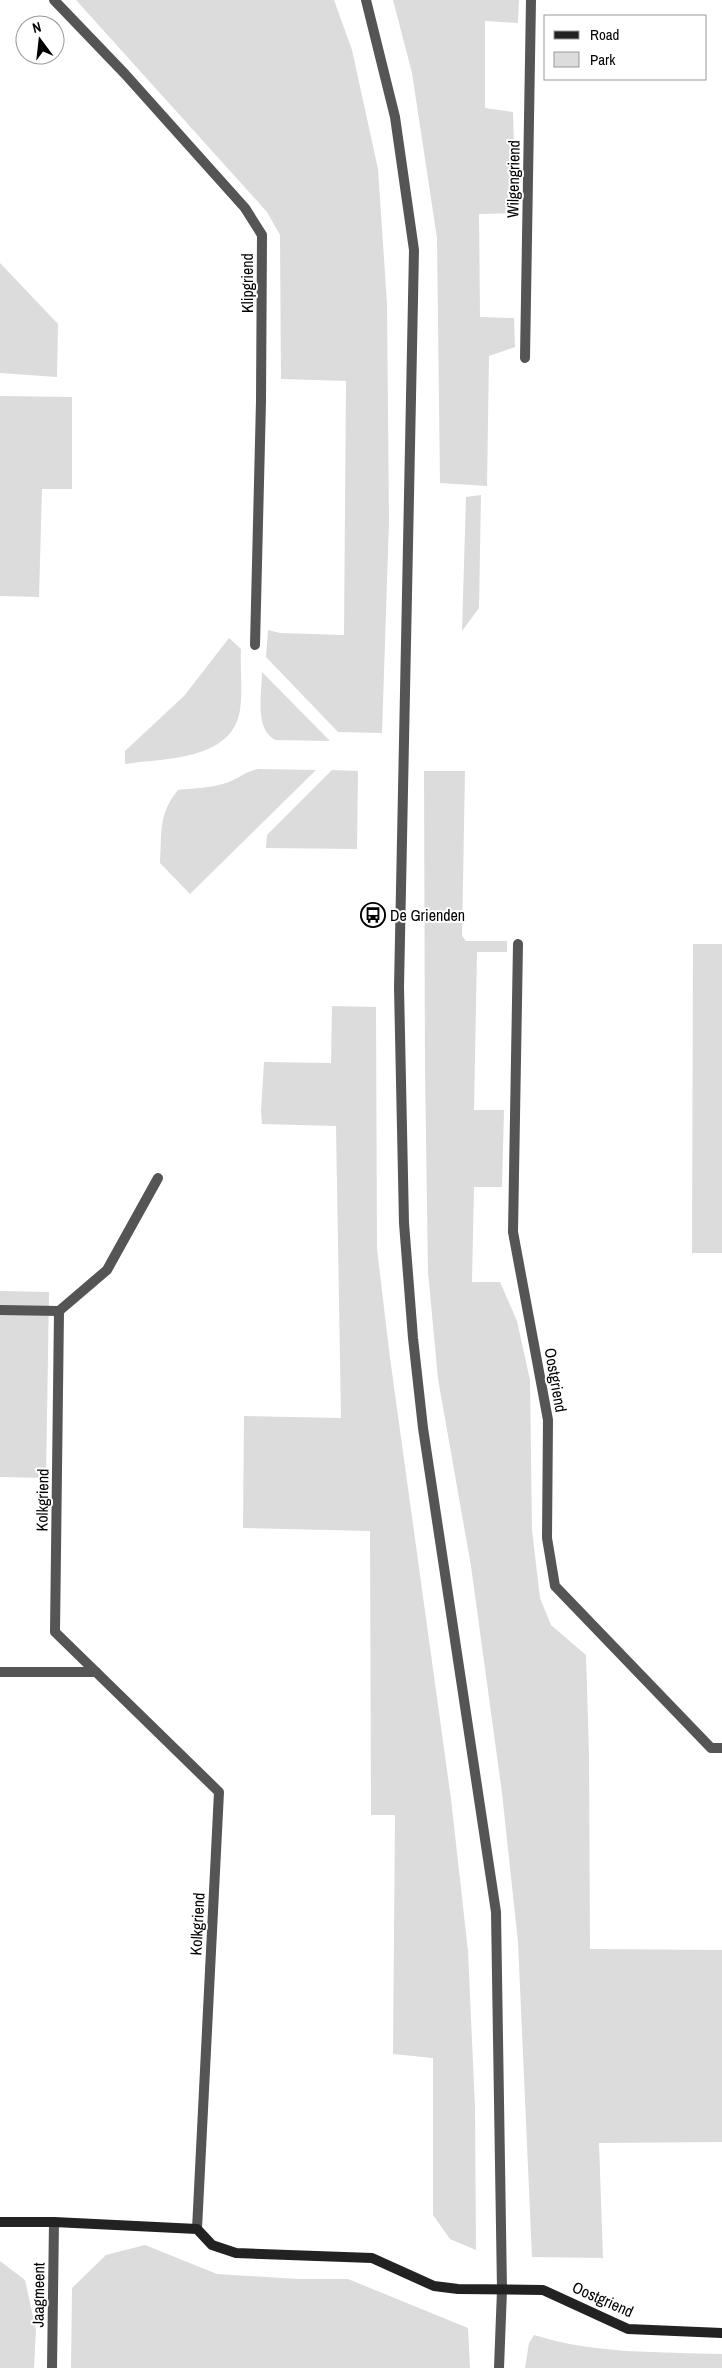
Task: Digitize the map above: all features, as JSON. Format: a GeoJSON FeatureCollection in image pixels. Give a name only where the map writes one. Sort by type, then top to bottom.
{"type":"FeatureCollection","features":[{"type":"Feature","properties":{"kind":"street","name":"Klipgriend"},"geometry":{"type":"LineString","coordinates":[[54,0],[125,74],[245,208],[262,235],[261,401],[255,645]]}},
{"type":"Feature","properties":{"kind":"street"},"geometry":{"type":"LineString","coordinates":[[366,0],[395,117],[414,250],[399,987],[404,1223],[413,1338],[423,1428],[496,1912],[502,2290],[499,2368]]}},
{"type":"Feature","properties":{"kind":"street","name":"Wilgengriend"},"geometry":{"type":"LineString","coordinates":[[525,358],[531,0]]}},
{"type":"Feature","properties":{"kind":"street","name":"Oostgriend"},"geometry":{"type":"LineString","coordinates":[[518,944],[513,1232],[548,1420],[547,1538],[555,1586],[711,1748],[722,1748]]}},
{"type":"Feature","properties":{"kind":"street"},"geometry":{"type":"LineString","coordinates":[[0,1310],[59,1311],[107,1270],[158,1178]]}},
{"type":"Feature","properties":{"kind":"street","name":"Kolkgriend"},"geometry":{"type":"LineString","coordinates":[[59,1311],[55,1632],[219,1792],[197,2229]]}},
{"type":"Feature","properties":{"kind":"street"},"geometry":{"type":"LineString","coordinates":[[0,1672],[96,1672]]}},
{"type":"Feature","properties":{"kind":"street"},"geometry":{"type":"LineString","coordinates":[[0,2222],[54,2222],[197,2229],[212,2245],[236,2253],[372,2258],[434,2286],[502,2290]]}},
{"type":"Feature","properties":{"kind":"street","name":"Jaagmeent"},"geometry":{"type":"LineString","coordinates":[[52,2368],[54,2222]]}},
{"type":"Feature","properties":{"kind":"street","name":"Oostgriend"},"geometry":{"type":"LineString","coordinates":[[502,2290],[543,2290],[628,2329],[722,2334]]}},
{"type":"Feature","properties":{"kind":"green space"},"geometry":{"type":"Polygon","coordinates":[[[76,0],[334,0],[352,50],[378,169],[387,304],[389,521],[382,733],[338,732],[266,657],[268,630],[280,633],[344,635],[346,381],[281,379],[280,235],[267,212],[76,0]]]}},
{"type":"Feature","properties":{"kind":"green space"},"geometry":{"type":"Polygon","coordinates":[[[393,0],[519,0],[518,23],[485,21],[485,108],[513,112],[516,213],[479,214],[480,317],[514,318],[515,347],[489,356],[487,486],[440,483],[437,238],[412,73],[393,0]]]}},
{"type":"Feature","properties":{"kind":"green space"},"geometry":{"type":"Polygon","coordinates":[[[0,263],[58,324],[57,377],[0,373],[0,263]]]}},
{"type":"Feature","properties":{"kind":"green space"},"geometry":{"type":"Polygon","coordinates":[[[0,396],[72,397],[72,489],[42,489],[39,597],[0,596],[0,396]]]}},
{"type":"Feature","properties":{"kind":"green space"},"geometry":{"type":"Polygon","coordinates":[[[481,495],[479,608],[462,631],[466,497],[481,495]]]}},
{"type":"Feature","properties":{"kind":"green space"},"geometry":{"type":"Polygon","coordinates":[[[229,638],[241,649],[240,710],[234,727],[224,739],[210,748],[194,754],[125,764],[125,751],[184,696],[229,638]]]}},
{"type":"Feature","properties":{"kind":"green space"},"geometry":{"type":"Polygon","coordinates":[[[262,672],[330,741],[275,740],[268,734],[264,727],[261,709],[262,672]]]}},
{"type":"Feature","properties":{"kind":"green space"},"geometry":{"type":"Polygon","coordinates":[[[258,769],[316,770],[190,894],[160,863],[162,824],[167,807],[178,790],[223,784],[258,769]]]}},
{"type":"Feature","properties":{"kind":"green space"},"geometry":{"type":"Polygon","coordinates":[[[332,770],[358,771],[357,849],[266,848],[267,835],[332,770]]]}},
{"type":"Feature","properties":{"kind":"green space"},"geometry":{"type":"Polygon","coordinates":[[[424,771],[465,771],[462,936],[466,941],[507,941],[507,952],[477,952],[474,1110],[504,1110],[502,1187],[474,1187],[472,1282],[500,1282],[517,1321],[530,1380],[532,1530],[540,1598],[551,1625],[586,1655],[589,1754],[590,1949],[722,1950],[722,2142],[599,2143],[603,2258],[532,2257],[518,1942],[502,1793],[471,1566],[438,1379],[428,1272],[424,771]]]}},
{"type":"Feature","properties":{"kind":"green space"},"geometry":{"type":"Polygon","coordinates":[[[693,944],[722,944],[722,1253],[692,1253],[693,944]]]}},
{"type":"Feature","properties":{"kind":"green space"},"geometry":{"type":"Polygon","coordinates":[[[332,1006],[376,1007],[377,1249],[390,1358],[451,1799],[468,1951],[475,2108],[476,2250],[450,2239],[433,2215],[433,2058],[393,2054],[395,1815],[371,1815],[370,1531],[243,1528],[244,1416],[341,1418],[336,1126],[262,1124],[261,1111],[264,1062],[331,1063],[332,1006]]]}},
{"type":"Feature","properties":{"kind":"green space"},"geometry":{"type":"Polygon","coordinates":[[[0,1291],[49,1292],[46,1478],[0,1477],[0,1291]]]}},
{"type":"Feature","properties":{"kind":"green space"},"geometry":{"type":"Polygon","coordinates":[[[145,2245],[217,2274],[298,2279],[348,2279],[468,2328],[470,2368],[71,2368],[72,2288],[106,2255],[145,2245]]]}},
{"type":"Feature","properties":{"kind":"green space"},"geometry":{"type":"Polygon","coordinates":[[[0,2261],[25,2280],[36,2330],[34,2368],[0,2368],[0,2261]]]}},
{"type":"Feature","properties":{"kind":"green space"},"geometry":{"type":"Polygon","coordinates":[[[534,2335],[580,2346],[604,2349],[722,2354],[722,2368],[525,2368],[529,2343],[534,2335]]]}},
{"type":"Feature","properties":{"kind":"place","name":"De Grienden"},"geometry":{"type":"Point","coordinates":[373,915]}}]}
